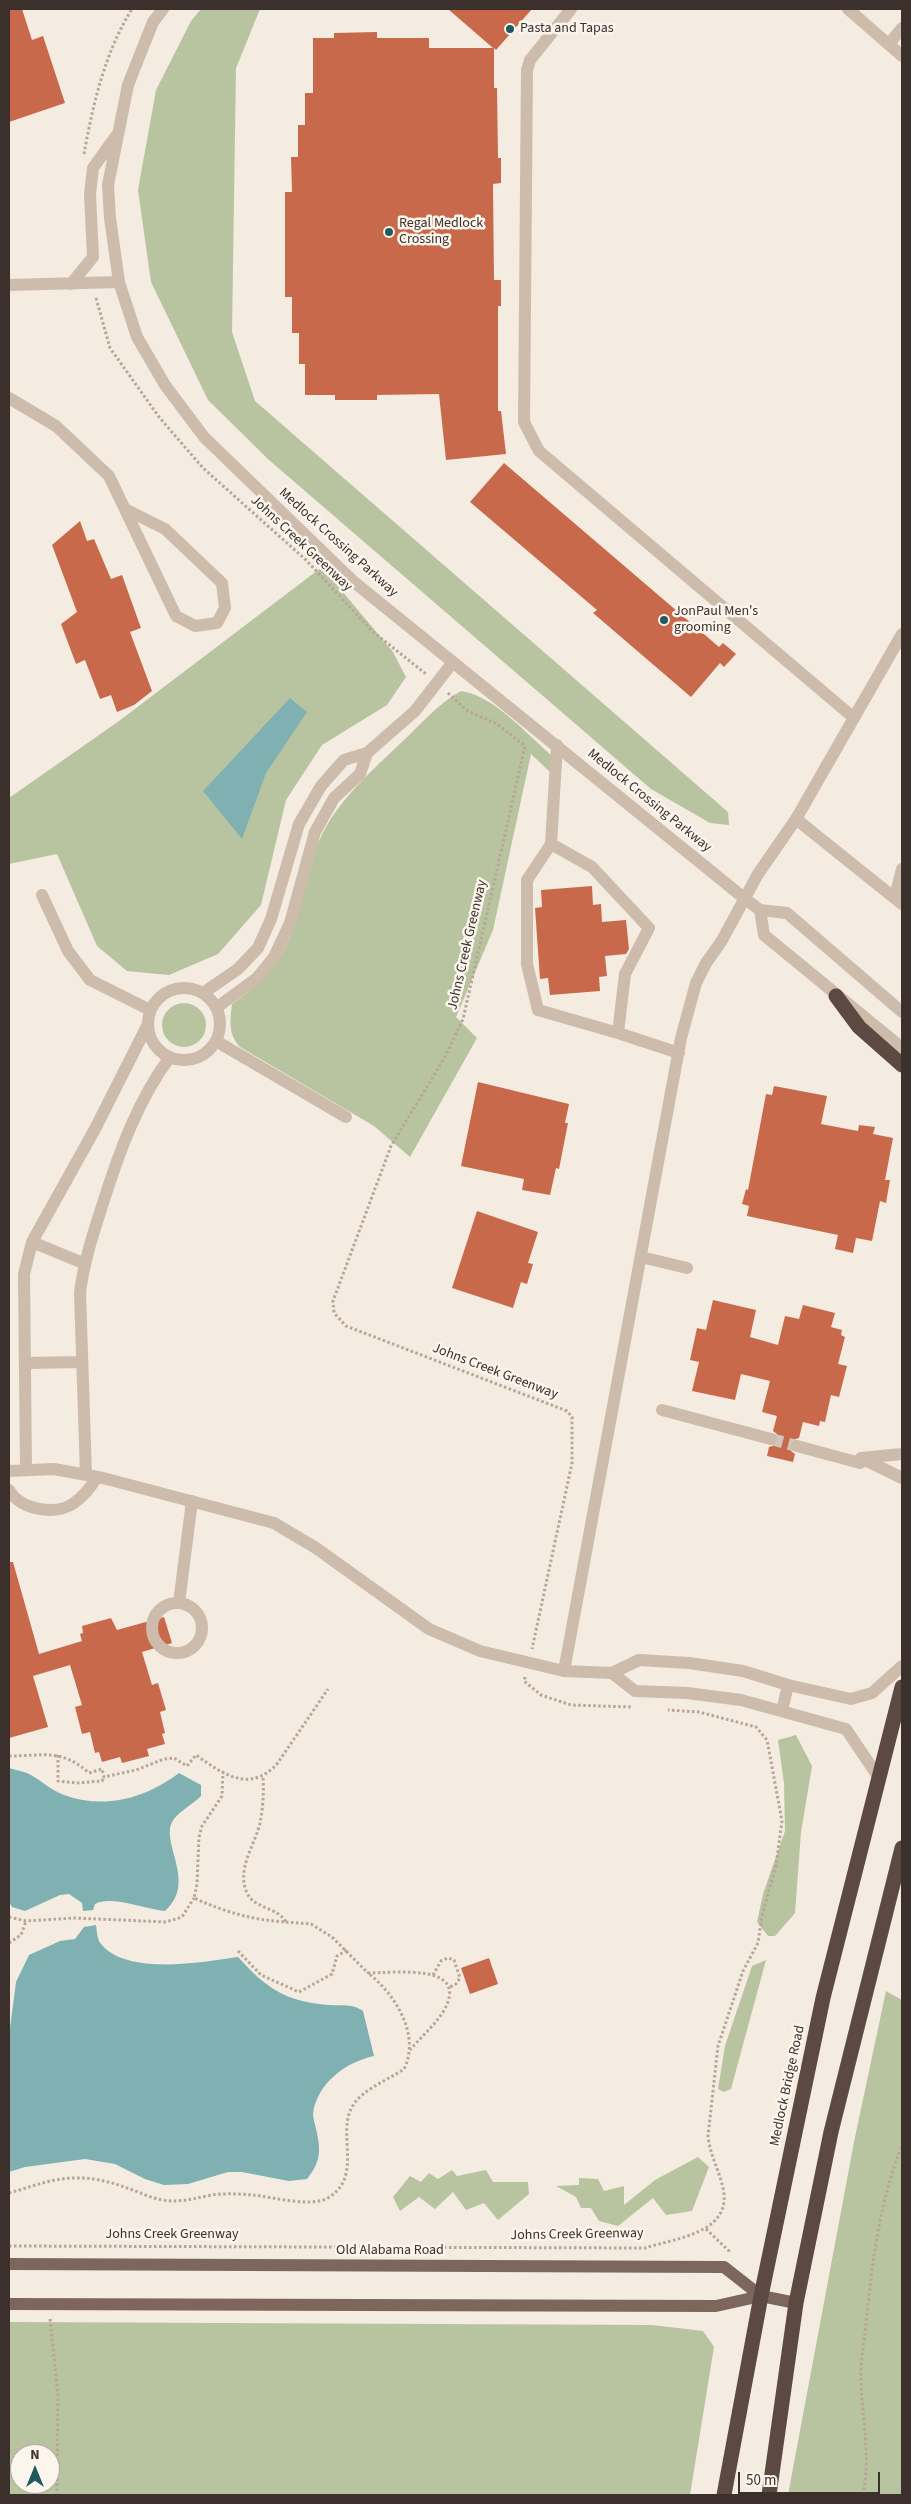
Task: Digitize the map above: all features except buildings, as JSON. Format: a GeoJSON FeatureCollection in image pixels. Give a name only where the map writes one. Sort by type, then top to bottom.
{"type":"FeatureCollection","features":[{"type":"Feature","properties":{"kind":"highway"},"geometry":{"type":"LineString","coordinates":[[836,996],[859,1027],[902,1065]]}},
{"type":"Feature","properties":{"kind":"highway","name":"Medlock Bridge Road"},"geometry":{"type":"LineString","coordinates":[[724,2495],[761,2296],[823,1998],[902,1686]]}},
{"type":"Feature","properties":{"kind":"highway"},"geometry":{"type":"LineString","coordinates":[[769,2495],[796,2303],[831,2132],[902,1848]]}},
{"type":"Feature","properties":{"kind":"main road","name":"Old Alabama Road"},"geometry":{"type":"LineString","coordinates":[[9,2264],[724,2266],[761,2296]]}},
{"type":"Feature","properties":{"kind":"main road","name":"Old Alabama Road"},"geometry":{"type":"LineString","coordinates":[[9,2304],[716,2306],[761,2296],[796,2303]]}},
{"type":"Feature","properties":{"kind":"street","name":"Medlock Crossing Parkway"},"geometry":{"type":"LineString","coordinates":[[163,9],[154,22],[128,85],[108,185],[110,218],[119,282],[137,337],[165,385],[204,437],[354,582],[760,910]]}},
{"type":"Feature","properties":{"kind":"street"},"geometry":{"type":"LineString","coordinates":[[571,9],[530,60],[527,70],[524,422],[539,451],[854,718]]}},
{"type":"Feature","properties":{"kind":"street"},"geometry":{"type":"LineString","coordinates":[[848,9],[902,56]]}},
{"type":"Feature","properties":{"kind":"street"},"geometry":{"type":"LineString","coordinates":[[889,44],[902,28]]}},
{"type":"Feature","properties":{"kind":"street","name":"Medlock Crossing Parkway"},"geometry":{"type":"LineString","coordinates":[[70,284],[93,257],[90,194],[93,168],[119,132]]}},
{"type":"Feature","properties":{"kind":"street"},"geometry":{"type":"LineString","coordinates":[[9,286],[119,282]]}},
{"type":"Feature","properties":{"kind":"street"},"geometry":{"type":"LineString","coordinates":[[9,398],[56,426],[109,476],[176,616],[195,626],[217,623],[225,608],[222,583],[165,529],[125,509]]}},
{"type":"Feature","properties":{"kind":"street"},"geometry":{"type":"LineString","coordinates":[[564,1671],[679,1053],[696,983],[744,898],[796,819],[902,634]]}},
{"type":"Feature","properties":{"kind":"street"},"geometry":{"type":"LineString","coordinates":[[203,993],[238,969],[258,948],[270,919],[299,824],[321,786],[344,760],[367,753],[415,711],[453,662]]}},
{"type":"Feature","properties":{"kind":"street"},"geometry":{"type":"LineString","coordinates":[[557,746],[551,844],[526,880],[526,964],[538,1010],[679,1053]]}},
{"type":"Feature","properties":{"kind":"street"},"geometry":{"type":"LineString","coordinates":[[216,1008],[257,978],[274,957],[290,923],[315,832],[334,798],[360,774],[367,753]]}},
{"type":"Feature","properties":{"kind":"street"},"geometry":{"type":"LineString","coordinates":[[796,819],[899,900]]}},
{"type":"Feature","properties":{"kind":"street"},"geometry":{"type":"LineString","coordinates":[[551,844],[592,867],[649,928],[625,974],[618,1033]]}},
{"type":"Feature","properties":{"kind":"street"},"geometry":{"type":"LineString","coordinates":[[899,900],[902,869]]}},
{"type":"Feature","properties":{"kind":"street"},"geometry":{"type":"LineString","coordinates":[[42,895],[68,951],[90,980],[150,1010]]}},
{"type":"Feature","properties":{"kind":"street"},"geometry":{"type":"LineString","coordinates":[[902,1012],[786,913],[760,910],[764,935],[836,996],[902,1048]]}},
{"type":"Feature","properties":{"kind":"street"},"geometry":{"type":"LineString","coordinates":[[26,1470],[24,1274],[32,1242],[95,1129],[147,1026],[150,1010],[162,994],[175,988],[190,988],[203,993],[216,1008],[220,1016],[220,1030],[216,1041],[205,1054],[192,1060],[178,1060],[170,1057],[154,1045],[147,1026]]}},
{"type":"Feature","properties":{"kind":"street"},"geometry":{"type":"LineString","coordinates":[[216,1041],[346,1117]]}},
{"type":"Feature","properties":{"kind":"street"},"geometry":{"type":"LineString","coordinates":[[9,1490],[12,1496],[27,1507],[50,1510],[73,1504],[86,1493],[92,1476],[82,1362],[80,1293],[83,1263],[122,1145],[154,1079],[170,1057]]}},
{"type":"Feature","properties":{"kind":"street"},"geometry":{"type":"LineString","coordinates":[[32,1242],[83,1263]]}},
{"type":"Feature","properties":{"kind":"street"},"geometry":{"type":"LineString","coordinates":[[641,1257],[687,1268]]}},
{"type":"Feature","properties":{"kind":"street"},"geometry":{"type":"LineString","coordinates":[[24,1363],[82,1362]]}},
{"type":"Feature","properties":{"kind":"street"},"geometry":{"type":"LineString","coordinates":[[662,1410],[772,1439]]}},
{"type":"Feature","properties":{"kind":"street"},"geometry":{"type":"LineString","coordinates":[[797,1446],[860,1462]]}},
{"type":"Feature","properties":{"kind":"street"},"geometry":{"type":"LineString","coordinates":[[902,1454],[861,1458],[902,1478]]}},
{"type":"Feature","properties":{"kind":"street"},"geometry":{"type":"LineString","coordinates":[[9,1471],[54,1469],[92,1476],[274,1524],[316,1548],[429,1629],[480,1651],[564,1671],[612,1673],[639,1660],[689,1663],[744,1671],[788,1685],[851,1699],[872,1693],[902,1666]]}},
{"type":"Feature","properties":{"kind":"street"},"geometry":{"type":"LineString","coordinates":[[179,1603],[192,1501]]}},
{"type":"Feature","properties":{"kind":"street"},"geometry":{"type":"LineString","coordinates":[[179,1603],[193,1608],[200,1616],[202,1626],[201,1636],[196,1644],[188,1650],[179,1653],[159,1647],[152,1630],[152,1621],[158,1611],[165,1605],[179,1603]]}},
{"type":"Feature","properties":{"kind":"street"},"geometry":{"type":"LineString","coordinates":[[612,1673],[635,1691],[687,1692],[741,1700],[846,1729],[879,1778]]}},
{"type":"Feature","properties":{"kind":"street"},"geometry":{"type":"LineString","coordinates":[[782,1711],[788,1685]]}},
{"type":"Feature","properties":{"kind":"path"},"geometry":{"type":"LineString","coordinates":[[82,160],[92,108],[118,31],[132,9]]}},
{"type":"Feature","properties":{"kind":"path","name":"Johns Creek Greenway"},"geometry":{"type":"LineString","coordinates":[[92,283],[110,348],[159,417],[203,468],[306,560],[372,631],[437,683],[466,710],[497,724],[525,746],[463,1019],[445,1057],[391,1146],[333,1301],[334,1313],[346,1326],[567,1412],[572,1418],[572,1463],[524,1681],[541,1695],[571,1705],[641,1708]]}},
{"type":"Feature","properties":{"kind":"path"},"geometry":{"type":"LineString","coordinates":[[58,1755],[58,1781],[94,1783],[102,1781],[104,1777],[136,1770],[164,1758],[174,1758],[187,1766],[196,1755],[239,1780],[254,1780],[263,1776],[277,1764],[328,1689]]}},
{"type":"Feature","properties":{"kind":"path","name":"Johns Creek Greenway"},"geometry":{"type":"LineString","coordinates":[[9,2246],[645,2248],[706,2229],[718,2219],[725,2205],[723,2189],[710,2151],[708,2136],[718,2046],[743,1972],[758,1943],[762,1916],[776,1865],[782,1821],[767,1740],[756,1726],[698,1712],[666,1710]]}},
{"type":"Feature","properties":{"kind":"path"},"geometry":{"type":"LineString","coordinates":[[9,1756],[58,1755],[72,1758],[89,1773],[102,1769],[104,1777]]}},
{"type":"Feature","properties":{"kind":"path"},"geometry":{"type":"LineString","coordinates":[[9,1917],[26,1921],[74,1918],[166,1922],[182,1917],[194,1898],[197,1884],[199,1837],[202,1826],[222,1796],[223,1771]]}},
{"type":"Feature","properties":{"kind":"path"},"geometry":{"type":"LineString","coordinates":[[263,1776],[260,1822],[244,1868],[244,1880],[247,1894],[282,1915],[286,1922]]}},
{"type":"Feature","properties":{"kind":"path"},"geometry":{"type":"LineString","coordinates":[[194,1898],[217,1909],[246,1918],[311,1924],[332,1936],[368,1973],[381,1983],[394,1999],[404,2022],[410,2050]]}},
{"type":"Feature","properties":{"kind":"path"},"geometry":{"type":"LineString","coordinates":[[9,1943],[21,1935],[26,1921]]}},
{"type":"Feature","properties":{"kind":"path"},"geometry":{"type":"LineString","coordinates":[[238,1952],[261,1975],[299,1992],[332,1974],[337,1956],[347,1950]]}},
{"type":"Feature","properties":{"kind":"path"},"geometry":{"type":"LineString","coordinates":[[433,1975],[441,1961],[448,1958],[454,1960],[460,1978],[456,1984],[448,1988]]}},
{"type":"Feature","properties":{"kind":"path"},"geometry":{"type":"LineString","coordinates":[[368,1973],[401,1972],[433,1975],[440,1978],[448,1988]]}},
{"type":"Feature","properties":{"kind":"path"},"geometry":{"type":"LineString","coordinates":[[9,2192],[52,2180],[75,2178],[98,2179],[161,2200],[175,2202],[213,2195],[233,2194],[296,2200],[323,2200],[336,2192],[346,2174],[349,2154],[347,2119],[352,2107],[358,2099],[404,2069],[410,2050],[443,2011],[448,1988]]}},
{"type":"Feature","properties":{"kind":"path"},"geometry":{"type":"LineString","coordinates":[[863,2495],[867,2452],[861,2380],[868,2304],[875,2242],[886,2192],[902,2145]]}},
{"type":"Feature","properties":{"kind":"path"},"geometry":{"type":"LineString","coordinates":[[49,2313],[58,2395],[57,2495]]}},
{"type":"Feature","properties":{"kind":"green space"},"geometry":{"type":"Polygon","coordinates":[[[201,9],[260,9],[236,68],[232,332],[255,401],[728,812],[729,825],[710,823],[651,789],[269,460],[208,400],[151,282],[138,190],[156,90],[191,21],[201,9]]]}},
{"type":"Feature","properties":{"kind":"green space"},"geometry":{"type":"Polygon","coordinates":[[[322,567],[393,652],[406,677],[387,705],[322,745],[286,800],[261,905],[218,954],[169,975],[127,971],[97,946],[57,854],[9,864],[9,798],[119,721],[322,567]]]}},
{"type":"Feature","properties":{"kind":"green space"},"geometry":{"type":"Polygon","coordinates":[[[461,691],[485,700],[521,727],[552,756],[551,773],[531,754],[493,930],[456,1017],[477,1038],[410,1157],[374,1126],[240,1047],[233,1037],[230,1022],[231,1010],[232,1004],[250,990],[275,965],[283,951],[296,921],[317,846],[335,812],[356,787],[424,720],[438,707],[461,691]]]}},
{"type":"Feature","properties":{"kind":"green space"},"geometry":{"type":"Polygon","coordinates":[[[180,1003],[188,1003],[200,1009],[206,1025],[200,1041],[188,1047],[180,1047],[168,1041],[162,1029],[162,1021],[168,1009],[180,1003]]]}},
{"type":"Feature","properties":{"kind":"green space"},"geometry":{"type":"Polygon","coordinates":[[[796,1735],[812,1766],[801,1832],[795,1913],[775,1936],[768,1936],[757,1922],[763,1894],[785,1831],[784,1783],[778,1740],[796,1735]]]}},
{"type":"Feature","properties":{"kind":"green space"},"geometry":{"type":"Polygon","coordinates":[[[766,1960],[731,2089],[724,2092],[718,2089],[725,2046],[752,1966],[766,1960]]]}},
{"type":"Feature","properties":{"kind":"green space"},"geometry":{"type":"Polygon","coordinates":[[[886,1991],[902,2000],[902,2495],[788,2495],[854,2142],[886,1991]]]}},
{"type":"Feature","properties":{"kind":"green space"},"geometry":{"type":"Polygon","coordinates":[[[698,2157],[709,2167],[692,2211],[666,2215],[653,2198],[618,2226],[599,2221],[591,2208],[581,2208],[576,2197],[556,2186],[579,2185],[579,2178],[598,2179],[604,2191],[624,2186],[624,2205],[655,2180],[698,2157]]]}},
{"type":"Feature","properties":{"kind":"green space"},"geometry":{"type":"Polygon","coordinates":[[[452,2170],[457,2176],[486,2170],[493,2182],[528,2182],[529,2194],[498,2220],[484,2203],[466,2210],[453,2192],[435,2209],[419,2197],[400,2211],[393,2197],[410,2176],[421,2182],[429,2173],[438,2179],[452,2170]]]}},
{"type":"Feature","properties":{"kind":"green space"},"geometry":{"type":"Polygon","coordinates":[[[9,2322],[652,2325],[703,2331],[714,2347],[690,2495],[9,2495],[9,2322]]]}},
{"type":"Feature","properties":{"kind":"water"},"geometry":{"type":"Polygon","coordinates":[[[290,698],[307,712],[266,773],[242,839],[203,791],[290,698]]]}},
{"type":"Feature","properties":{"kind":"water"},"geometry":{"type":"Polygon","coordinates":[[[9,1768],[27,1773],[64,1795],[95,1801],[110,1801],[139,1795],[166,1782],[179,1773],[201,1785],[201,1796],[174,1819],[170,1828],[170,1838],[178,1874],[178,1887],[174,1899],[165,1911],[109,1901],[95,1904],[93,1910],[83,1911],[82,1903],[69,1894],[60,1895],[25,1911],[12,1907],[9,1902],[9,1768]]]}},
{"type":"Feature","properties":{"kind":"water"},"geometry":{"type":"Polygon","coordinates":[[[96,1925],[101,1944],[113,1954],[128,1960],[146,1963],[186,1964],[238,1957],[268,1985],[289,1997],[314,2003],[351,2006],[363,2011],[374,2056],[353,2063],[343,2069],[334,2076],[320,2093],[313,2114],[319,2143],[319,2156],[312,2173],[307,2179],[289,2181],[242,2172],[228,2172],[188,2184],[164,2185],[145,2179],[115,2164],[85,2159],[25,2167],[9,2172],[9,2036],[16,1982],[29,1955],[60,1941],[75,1939],[84,1927],[96,1925]]]}},
{"type":"Feature","properties":{"kind":"tunnel"},"geometry":{"type":"LineString","coordinates":[[771,1439],[797,1446]]}},
{"type":"Feature","properties":{"kind":"place","name":"Pasta and Tapas"},"geometry":{"type":"Point","coordinates":[510,29]}},
{"type":"Feature","properties":{"kind":"place","name":"Regal Medlock Crossing"},"geometry":{"type":"Point","coordinates":[389,232]}},
{"type":"Feature","properties":{"kind":"place","name":"JonPaul Men's grooming"},"geometry":{"type":"Point","coordinates":[664,620]}}]}
